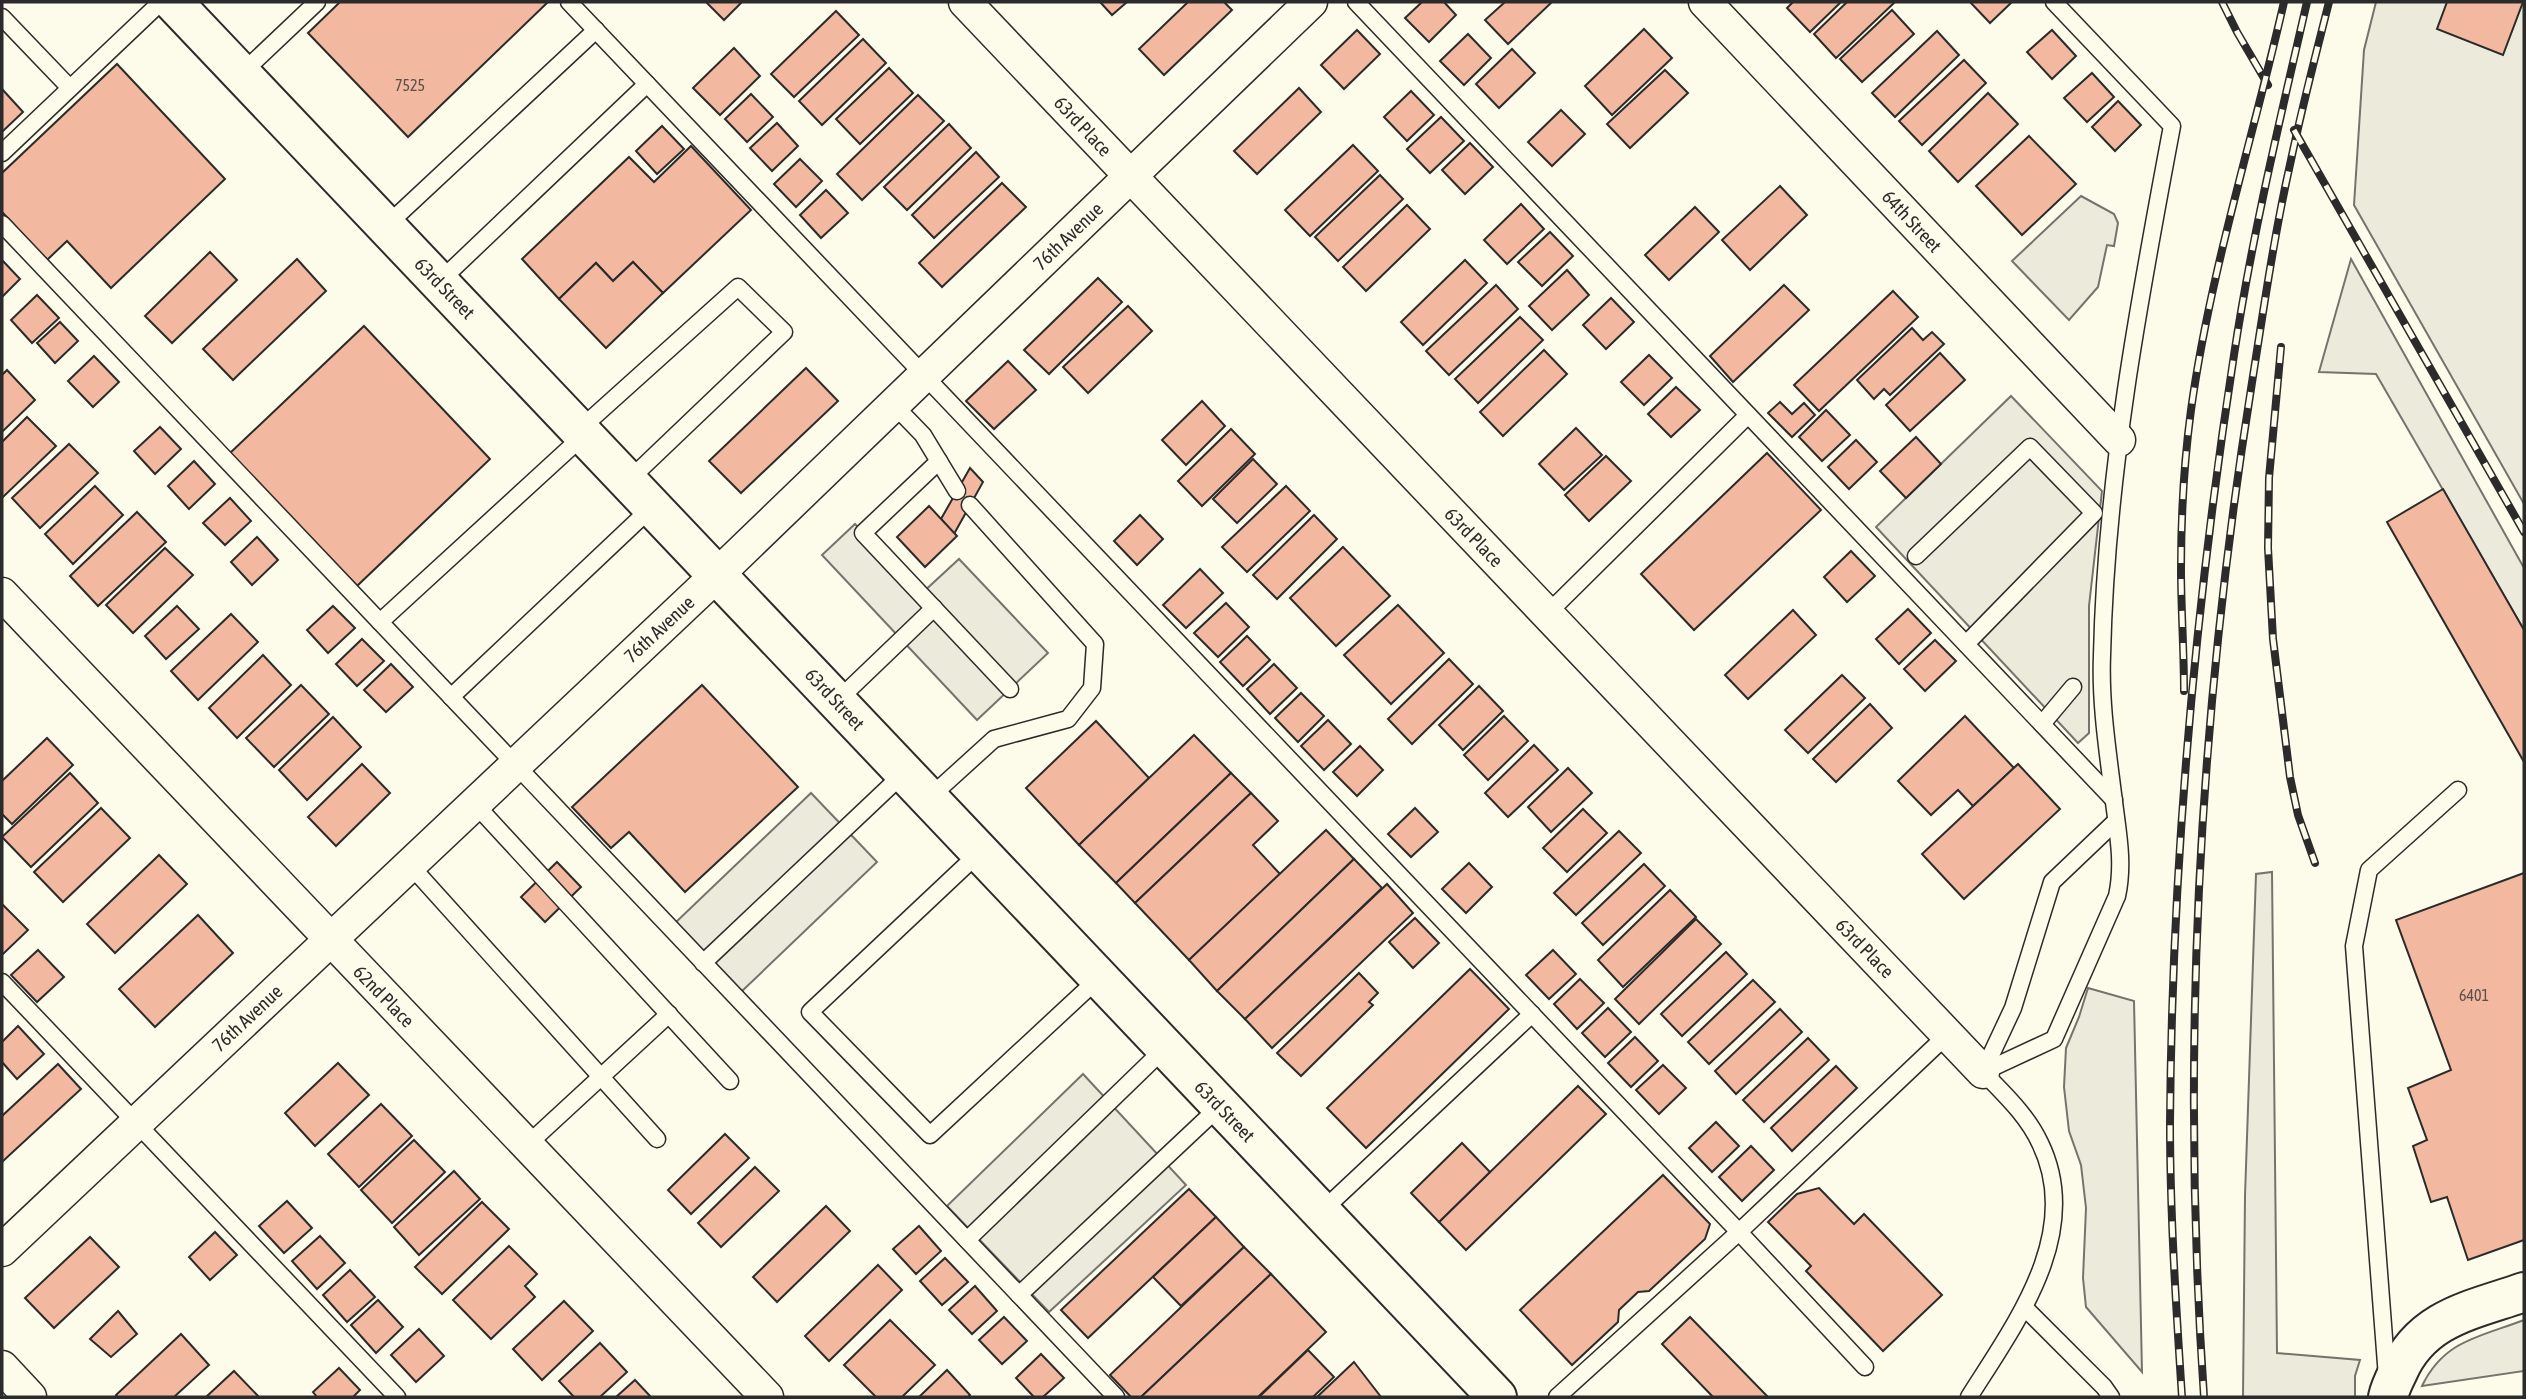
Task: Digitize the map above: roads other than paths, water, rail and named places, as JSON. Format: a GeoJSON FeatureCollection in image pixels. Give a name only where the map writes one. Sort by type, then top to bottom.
{"type":"FeatureCollection","features":[{"type":"Feature","properties":{"kind":"main road","name":"63rd Street"},"geometry":{"type":"LineString","coordinates":[[173,2],[1497,1397]]}},
{"type":"Feature","properties":{"kind":"main road"},"geometry":{"type":"LineString","coordinates":[[2388,1395],[2405,1356],[2421,1336],[2440,1323],[2524,1292]]}},
{"type":"Feature","properties":{"kind":"street","name":"63rd Place"},"geometry":{"type":"LineString","coordinates":[[965,2],[1983,1072]]}},
{"type":"Feature","properties":{"kind":"street","name":"76th Avenue"},"geometry":{"type":"LineString","coordinates":[[2,1250],[717,575],[1311,2]]}},
{"type":"Feature","properties":{"kind":"street","name":"64th Street"},"geometry":{"type":"LineString","coordinates":[[1705,2],[2119,440]]}},
{"type":"Feature","properties":{"kind":"street","name":"62nd Place"},"geometry":{"type":"LineString","coordinates":[[2,594],[767,1397]]}},
{"type":"Feature","properties":{"kind":"street"},"geometry":{"type":"LineString","coordinates":[[2,1367],[30,1397]]}},
{"type":"Feature","properties":{"kind":"lane"},"geometry":{"type":"LineString","coordinates":[[2,153],[161,2]]}},
{"type":"Feature","properties":{"kind":"lane"},"geometry":{"type":"LineString","coordinates":[[241,74],[317,2]]}},
{"type":"Feature","properties":{"kind":"lane"},"geometry":{"type":"LineString","coordinates":[[569,2],[1865,1367]]}},
{"type":"Feature","properties":{"kind":"lane"},"geometry":{"type":"LineString","coordinates":[[1356,2],[2114,800]]}},
{"type":"Feature","properties":{"kind":"lane"},"geometry":{"type":"LineString","coordinates":[[1983,1072],[2054,1039],[2117,896],[2121,877],[2104,716],[2102,657],[2119,440],[2134,331],[2172,126],[2054,2]]}},
{"type":"Feature","properties":{"kind":"lane"},"geometry":{"type":"LineString","coordinates":[[2,17],[70,88]]}},
{"type":"Feature","properties":{"kind":"lane"},"geometry":{"type":"LineString","coordinates":[[386,226],[596,30]]}},
{"type":"Feature","properties":{"kind":"lane"},"geometry":{"type":"LineString","coordinates":[[439,282],[647,84]]}},
{"type":"Feature","properties":{"kind":"lane"},"geometry":{"type":"LineString","coordinates":[[2,224],[1116,1397]]}},
{"type":"Feature","properties":{"kind":"lane"},"geometry":{"type":"LineString","coordinates":[[380,622],[738,287],[783,332],[640,494],[451,697]]}},
{"type":"Feature","properties":{"kind":"lane"},"geometry":{"type":"LineString","coordinates":[[893,404],[923,435],[957,491]]}},
{"type":"Feature","properties":{"kind":"lane"},"geometry":{"type":"LineString","coordinates":[[1547,614],[1748,415]]}},
{"type":"Feature","properties":{"kind":"lane"},"geometry":{"type":"LineString","coordinates":[[1916,556],[2030,446],[2094,513],[1966,643]]}},
{"type":"Feature","properties":{"kind":"lane"},"geometry":{"type":"LineString","coordinates":[[939,461],[863,533],[1010,689]]}},
{"type":"Feature","properties":{"kind":"lane"},"geometry":{"type":"LineString","coordinates":[[703,962],[916,785],[994,739],[1068,719],[1092,688],[1095,644],[971,505]]}},
{"type":"Feature","properties":{"kind":"lane"},"geometry":{"type":"LineString","coordinates":[[836,701],[934,608]]}},
{"type":"Feature","properties":{"kind":"lane"},"geometry":{"type":"LineString","coordinates":[[2042,724],[2073,687]]}},
{"type":"Feature","properties":{"kind":"lane"},"geometry":{"type":"LineString","coordinates":[[2388,1395],[2354,946],[2369,870],[2458,790]]}},
{"type":"Feature","properties":{"kind":"lane"},"geometry":{"type":"LineString","coordinates":[[475,804],[730,1081]]}},
{"type":"Feature","properties":{"kind":"lane"},"geometry":{"type":"LineString","coordinates":[[1983,1072],[2013,1008],[2052,881],[2116,821]]}},
{"type":"Feature","properties":{"kind":"lane"},"geometry":{"type":"LineString","coordinates":[[980,852],[810,1012],[930,1135],[1099,978]]}},
{"type":"Feature","properties":{"kind":"lane"},"geometry":{"type":"LineString","coordinates":[[410,864],[657,1139]]}},
{"type":"Feature","properties":{"kind":"lane"},"geometry":{"type":"LineString","coordinates":[[2,982],[397,1397]]}},
{"type":"Feature","properties":{"kind":"lane"},"geometry":{"type":"LineString","coordinates":[[526,1146],[669,1014]]}},
{"type":"Feature","properties":{"kind":"lane"},"geometry":{"type":"LineString","coordinates":[[1321,1212],[1532,1014]]}},
{"type":"Feature","properties":{"kind":"lane"},"geometry":{"type":"LineString","coordinates":[[1557,1397],[1739,1232],[1947,1035]]}},
{"type":"Feature","properties":{"kind":"lane"},"geometry":{"type":"LineString","coordinates":[[967,1240],[1166,1047]]}},
{"type":"Feature","properties":{"kind":"lane"},"geometry":{"type":"LineString","coordinates":[[1969,1397],[2025,1308],[2046,1255],[2054,1216],[2054,1181],[2040,1143],[2023,1114],[1983,1072]]}},
{"type":"Feature","properties":{"kind":"lane"},"geometry":{"type":"LineString","coordinates":[[1019,1295],[1220,1106]]}},
{"type":"Feature","properties":{"kind":"lane"},"geometry":{"type":"LineString","coordinates":[[2025,1308],[2111,1397]]}},
{"type":"Feature","properties":{"kind":"railway"},"geometry":{"type":"LineString","coordinates":[[2222,2],[2268,85]]}},
{"type":"Feature","properties":{"kind":"railway"},"geometry":{"type":"LineString","coordinates":[[2184,691],[2182,529],[2191,410],[2209,307],[2284,2]]}},
{"type":"Feature","properties":{"kind":"railway"},"geometry":{"type":"LineString","coordinates":[[2182,1397],[2172,1225],[2170,1122],[2175,929],[2188,737],[2208,545],[2241,310],[2267,178],[2307,2]]}},
{"type":"Feature","properties":{"kind":"railway"},"geometry":{"type":"LineString","coordinates":[[2204,1397],[2197,1271],[2195,1019],[2199,892],[2218,640],[2233,514],[2274,245],[2295,140],[2329,2]]}},
{"type":"Feature","properties":{"kind":"railway"},"geometry":{"type":"LineString","coordinates":[[2294,130],[2524,532]]}},
{"type":"Feature","properties":{"kind":"railway"},"geometry":{"type":"LineString","coordinates":[[2281,347],[2269,478],[2268,548],[2273,639],[2290,777],[2298,815],[2315,863]]}}]}
